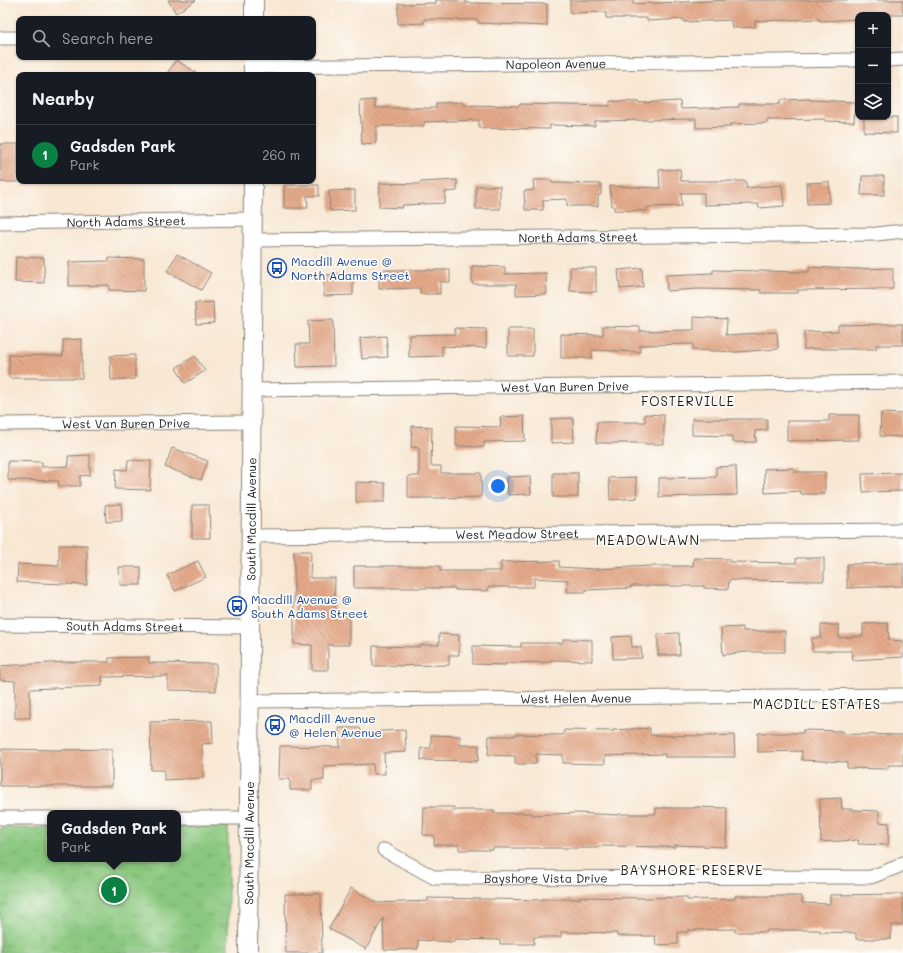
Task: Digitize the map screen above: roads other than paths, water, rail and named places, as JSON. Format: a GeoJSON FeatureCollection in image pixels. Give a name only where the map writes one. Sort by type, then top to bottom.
{"type":"FeatureCollection","features":[{"type":"Feature","properties":{"kind":"street"},"geometry":{"type":"LineString","coordinates":[[254,0],[254,16]]}},
{"type":"Feature","properties":{"kind":"street"},"geometry":{"type":"LineString","coordinates":[[0,38],[16,38]]}},
{"type":"Feature","properties":{"kind":"street"},"geometry":{"type":"LineString","coordinates":[[891,60],[903,59]]}},
{"type":"Feature","properties":{"kind":"street","name":"Napoleon Avenue"},"geometry":{"type":"LineString","coordinates":[[253,66],[855,60]]}},
{"type":"Feature","properties":{"kind":"street","name":"South Macdill Avenue"},"geometry":{"type":"LineString","coordinates":[[248,953],[253,184]]}},
{"type":"Feature","properties":{"kind":"street","name":"North Adams Street"},"geometry":{"type":"LineString","coordinates":[[0,223],[253,219]]}},
{"type":"Feature","properties":{"kind":"street","name":"North Adams Street"},"geometry":{"type":"LineString","coordinates":[[253,240],[877,234],[903,231]]}},
{"type":"Feature","properties":{"kind":"street","name":"West Van Buren Drive"},"geometry":{"type":"LineString","coordinates":[[251,390],[903,382]]}},
{"type":"Feature","properties":{"kind":"street","name":"West Van Buren Drive"},"geometry":{"type":"LineString","coordinates":[[0,424],[251,422]]}},
{"type":"Feature","properties":{"kind":"street","name":"West Meadow Street"},"geometry":{"type":"LineString","coordinates":[[251,536],[903,530]]}},
{"type":"Feature","properties":{"kind":"street","name":"South Adams Street"},"geometry":{"type":"LineString","coordinates":[[0,625],[251,626]]}},
{"type":"Feature","properties":{"kind":"street","name":"West Helen Avenue"},"geometry":{"type":"LineString","coordinates":[[250,700],[903,695]]}},
{"type":"Feature","properties":{"kind":"street"},"geometry":{"type":"LineString","coordinates":[[0,818],[47,818]]}},
{"type":"Feature","properties":{"kind":"street"},"geometry":{"type":"LineString","coordinates":[[181,818],[249,818]]}},
{"type":"Feature","properties":{"kind":"street","name":"Bayshore Vista Drive"},"geometry":{"type":"LineString","coordinates":[[384,850],[435,878],[871,877],[897,868],[903,863]]}},
{"type":"Feature","properties":{"kind":"place","name":"Macdill Avenue @ North Adams Street"},"geometry":{"type":"Point","coordinates":[277,268]}},
{"type":"Feature","properties":{"kind":"place","name":"Macdill Avenue @ South Adams Street"},"geometry":{"type":"Point","coordinates":[237,606]}},
{"type":"Feature","properties":{"kind":"place","name":"Macdill Avenue @ Helen Avenue"},"geometry":{"type":"Point","coordinates":[275,725]}},
{"type":"Feature","properties":{"kind":"place","name":"Gadsden Park"},"geometry":{"type":"Point","coordinates":[114,890]}},
{"type":"Feature","properties":{"kind":"district","name":"FOSTERVILLE"},"geometry":{"type":"Point","coordinates":[688,400]}},
{"type":"Feature","properties":{"kind":"district","name":"MEADOWLAWN"},"geometry":{"type":"Point","coordinates":[648,539]}},
{"type":"Feature","properties":{"kind":"district","name":"MACDILL ESTATES"},"geometry":{"type":"Point","coordinates":[817,703]}},
{"type":"Feature","properties":{"kind":"district","name":"BAYSHORE RESERVE"},"geometry":{"type":"Point","coordinates":[692,869]}}]}
